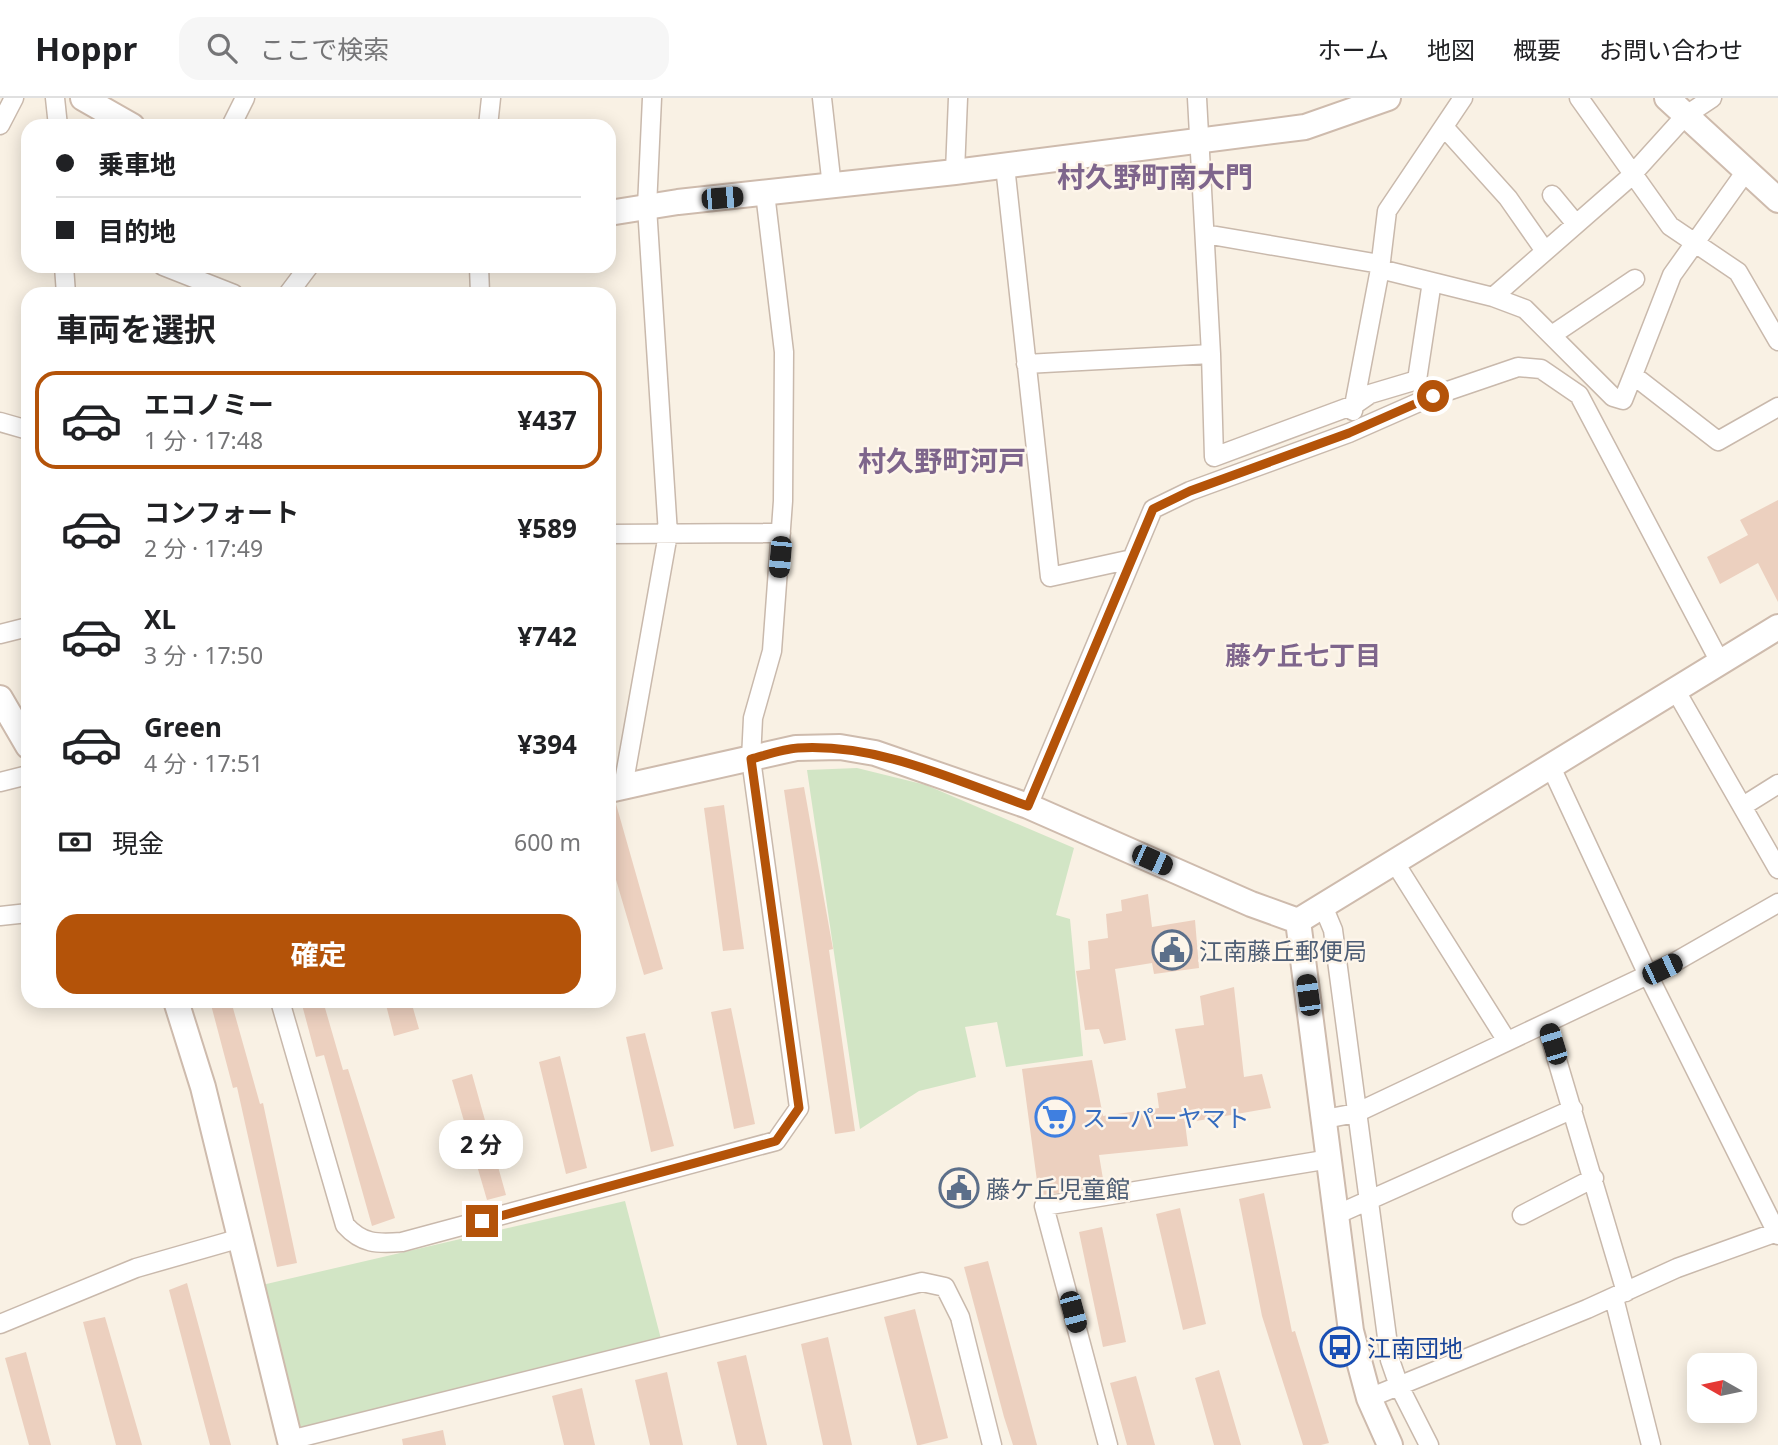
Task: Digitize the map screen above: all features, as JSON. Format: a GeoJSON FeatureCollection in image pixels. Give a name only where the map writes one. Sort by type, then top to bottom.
{"type":"FeatureCollection","features":[{"type":"Feature","properties":{"kind":"street"},"geometry":{"type":"LineString","coordinates":[[0,125],[14,98]]}},
{"type":"Feature","properties":{"kind":"street"},"geometry":{"type":"LineString","coordinates":[[55,98],[57,119]]}},
{"type":"Feature","properties":{"kind":"street"},"geometry":{"type":"LineString","coordinates":[[83,98],[120,119]]}},
{"type":"Feature","properties":{"kind":"street"},"geometry":{"type":"LineString","coordinates":[[234,119],[244,98]]}},
{"type":"Feature","properties":{"kind":"street"},"geometry":{"type":"LineString","coordinates":[[489,119],[491,98]]}},
{"type":"Feature","properties":{"kind":"street"},"geometry":{"type":"LineString","coordinates":[[652,98],[647,207],[668,534],[616,788],[796,748],[840,747],[875,753],[1028,806],[1251,904],[1298,921],[1778,627]]}},
{"type":"Feature","properties":{"kind":"street"},"geometry":{"type":"LineString","coordinates":[[822,98],[832,187]]}},
{"type":"Feature","properties":{"kind":"street"},"geometry":{"type":"LineString","coordinates":[[955,173],[958,98]]}},
{"type":"Feature","properties":{"kind":"street"},"geometry":{"type":"LineString","coordinates":[[1198,98],[1214,457],[1354,405],[1370,394],[1417,380],[1431,288]]}},
{"type":"Feature","properties":{"kind":"street"},"geometry":{"type":"LineString","coordinates":[[616,212],[955,173],[1305,127],[1345,106],[1388,98]]}},
{"type":"Feature","properties":{"kind":"street"},"geometry":{"type":"LineString","coordinates":[[1349,433],[1387,211],[1463,98]]}},
{"type":"Feature","properties":{"kind":"street"},"geometry":{"type":"LineString","coordinates":[[1579,98],[1670,226],[1738,272],[1778,341]]}},
{"type":"Feature","properties":{"kind":"street"},"geometry":{"type":"LineString","coordinates":[[1667,98],[1778,200]]}},
{"type":"Feature","properties":{"kind":"street"},"geometry":{"type":"LineString","coordinates":[[1493,297],[1632,175],[1685,116],[1712,98]]}},
{"type":"Feature","properties":{"kind":"street"},"geometry":{"type":"LineString","coordinates":[[1444,127],[1508,198],[1545,251]]}},
{"type":"Feature","properties":{"kind":"street"},"geometry":{"type":"LineString","coordinates":[[1004,166],[1050,577],[1132,559]]}},
{"type":"Feature","properties":{"kind":"street"},"geometry":{"type":"LineString","coordinates":[[1205,234],[1377,266],[1493,297],[1525,309],[1612,397],[1623,400],[1672,275],[1746,171]]}},
{"type":"Feature","properties":{"kind":"street"},"geometry":{"type":"LineString","coordinates":[[282,1008],[345,1225],[356,1237],[374,1245],[402,1242],[776,1141],[799,1108],[751,759],[753,719],[772,651],[781,533],[784,352],[765,194]]}},
{"type":"Feature","properties":{"kind":"street"},"geometry":{"type":"LineString","coordinates":[[1552,195],[1576,224]]}},
{"type":"Feature","properties":{"kind":"street"},"geometry":{"type":"LineString","coordinates":[[186,273],[218,287]]}},
{"type":"Feature","properties":{"kind":"street"},"geometry":{"type":"LineString","coordinates":[[1552,335],[1635,279]]}},
{"type":"Feature","properties":{"kind":"street"},"geometry":{"type":"LineString","coordinates":[[1026,364],[1211,354]]}},
{"type":"Feature","properties":{"kind":"street"},"geometry":{"type":"LineString","coordinates":[[1028,806],[1153,509],[1190,491],[1349,433],[1433,396],[1518,367],[1541,369],[1563,381],[1579,395],[1721,664]]}},
{"type":"Feature","properties":{"kind":"street"},"geometry":{"type":"LineString","coordinates":[[1633,374],[1718,441],[1778,407]]}},
{"type":"Feature","properties":{"kind":"street"},"geometry":{"type":"LineString","coordinates":[[0,422],[21,428]]}},
{"type":"Feature","properties":{"kind":"street"},"geometry":{"type":"LineString","coordinates":[[616,534],[781,533]]}},
{"type":"Feature","properties":{"kind":"street"},"geometry":{"type":"LineString","coordinates":[[0,634],[21,629]]}},
{"type":"Feature","properties":{"kind":"street"},"geometry":{"type":"LineString","coordinates":[[1676,691],[1778,869]]}},
{"type":"Feature","properties":{"kind":"street"},"geometry":{"type":"LineString","coordinates":[[0,698],[21,734]]}},
{"type":"Feature","properties":{"kind":"street"},"geometry":{"type":"LineString","coordinates":[[1386,1391],[1620,1295],[1677,1268],[1777,1233],[1648,975],[1551,767]]}},
{"type":"Feature","properties":{"kind":"street"},"geometry":{"type":"LineString","coordinates":[[0,782],[21,777]]}},
{"type":"Feature","properties":{"kind":"street"},"geometry":{"type":"LineString","coordinates":[[1743,806],[1778,784]]}},
{"type":"Feature","properties":{"kind":"street"},"geometry":{"type":"LineString","coordinates":[[1395,863],[1507,1041]]}},
{"type":"Feature","properties":{"kind":"street"},"geometry":{"type":"LineString","coordinates":[[1343,1115],[1648,975],[1778,903]]}},
{"type":"Feature","properties":{"kind":"street"},"geometry":{"type":"LineString","coordinates":[[1324,906],[1333,930],[1343,1115],[1355,1207],[1384,1328],[1386,1444]]}},
{"type":"Feature","properties":{"kind":"street"},"geometry":{"type":"LineString","coordinates":[[0,916],[21,914]]}},
{"type":"Feature","properties":{"kind":"street"},"geometry":{"type":"LineString","coordinates":[[1298,921],[1343,1115],[1330,1159],[1355,1207],[1351,1331],[1386,1391],[1429,1445]]}},
{"type":"Feature","properties":{"kind":"street"},"geometry":{"type":"LineString","coordinates":[[178,1008],[203,1087],[290,1442],[922,1282],[945,1287],[960,1317],[992,1445]]}},
{"type":"Feature","properties":{"kind":"street"},"geometry":{"type":"LineString","coordinates":[[1546,1023],[1594,1178],[1651,1445]]}},
{"type":"Feature","properties":{"kind":"street"},"geometry":{"type":"LineString","coordinates":[[1355,1207],[1573,1109]]}},
{"type":"Feature","properties":{"kind":"street"},"geometry":{"type":"LineString","coordinates":[[1108,1445],[1044,1206],[1330,1159]]}},
{"type":"Feature","properties":{"kind":"street"},"geometry":{"type":"LineString","coordinates":[[1522,1215],[1594,1178]]}},
{"type":"Feature","properties":{"kind":"street"},"geometry":{"type":"LineString","coordinates":[[0,1324],[136,1268],[241,1238]]}},
{"type":"Feature","properties":{"kind":"green space"},"geometry":{"type":"Polygon","coordinates":[[[857,768],[926,785],[1074,848],[1056,915],[1070,919],[1083,1056],[1006,1067],[997,1022],[965,1027],[976,1077],[919,1091],[860,1129],[807,770],[857,768]]]}},
{"type":"Feature","properties":{"kind":"green space"},"geometry":{"type":"Polygon","coordinates":[[[625,1201],[661,1339],[293,1432],[262,1285],[625,1201]]]}},
{"type":"Feature","properties":{"kind":"building"},"geometry":{"type":"Polygon","coordinates":[[[1778,500],[1778,602],[1758,563],[1720,584],[1707,557],[1748,535],[1740,520],[1778,500]]]}},
{"type":"Feature","properties":{"kind":"building"},"geometry":{"type":"Polygon","coordinates":[[[804,787],[833,949],[829,950],[855,1131],[835,1134],[784,790],[804,787]]]}},
{"type":"Feature","properties":{"kind":"building"},"geometry":{"type":"Polygon","coordinates":[[[616,804],[663,969],[644,975],[616,880],[616,804]]]}},
{"type":"Feature","properties":{"kind":"building"},"geometry":{"type":"Polygon","coordinates":[[[724,805],[744,949],[723,951],[704,808],[724,805]]]}},
{"type":"Feature","properties":{"kind":"building"},"geometry":{"type":"Polygon","coordinates":[[[1148,894],[1152,927],[1195,920],[1199,968],[1154,974],[1152,963],[1115,969],[1126,1040],[1104,1044],[1099,1029],[1085,1030],[1076,971],[1090,969],[1088,941],[1108,938],[1106,914],[1122,911],[1121,900],[1148,894]]]}},
{"type":"Feature","properties":{"kind":"building"},"geometry":{"type":"Polygon","coordinates":[[[1234,987],[1244,1077],[1262,1074],[1271,1108],[1185,1123],[1188,1146],[1099,1155],[1104,1185],[1039,1196],[1022,1069],[1092,1060],[1103,1116],[1159,1108],[1157,1093],[1186,1088],[1175,1029],[1204,1025],[1200,996],[1234,987]]]}},
{"type":"Feature","properties":{"kind":"building"},"geometry":{"type":"Polygon","coordinates":[[[212,1008],[233,1008],[260,1104],[263,1103],[297,1263],[277,1267],[237,1087],[233,1088],[212,1008]]]}},
{"type":"Feature","properties":{"kind":"building"},"geometry":{"type":"Polygon","coordinates":[[[303,1008],[325,1008],[343,1070],[348,1069],[395,1218],[372,1226],[324,1055],[316,1057],[303,1008]]]}},
{"type":"Feature","properties":{"kind":"building"},"geometry":{"type":"Polygon","coordinates":[[[387,1008],[413,1008],[419,1029],[394,1036],[387,1008]]]}},
{"type":"Feature","properties":{"kind":"building"},"geometry":{"type":"Polygon","coordinates":[[[731,1008],[755,1124],[734,1129],[711,1012],[731,1008]]]}},
{"type":"Feature","properties":{"kind":"building"},"geometry":{"type":"Polygon","coordinates":[[[645,1033],[674,1146],[651,1152],[626,1037],[645,1033]]]}},
{"type":"Feature","properties":{"kind":"building"},"geometry":{"type":"Polygon","coordinates":[[[560,1056],[587,1168],[566,1174],[539,1062],[560,1056]]]}},
{"type":"Feature","properties":{"kind":"building"},"geometry":{"type":"Polygon","coordinates":[[[472,1074],[506,1195],[487,1200],[452,1080],[472,1074]]]}},
{"type":"Feature","properties":{"kind":"building"},"geometry":{"type":"Polygon","coordinates":[[[1264,1193],[1292,1332],[1295,1331],[1329,1443],[1321,1445],[1303,1445],[1262,1316],[1239,1199],[1264,1193]]]}},
{"type":"Feature","properties":{"kind":"building"},"geometry":{"type":"Polygon","coordinates":[[[1180,1208],[1206,1324],[1183,1330],[1156,1214],[1180,1208]]]}},
{"type":"Feature","properties":{"kind":"building"},"geometry":{"type":"Polygon","coordinates":[[[1102,1227],[1126,1342],[1103,1347],[1079,1232],[1102,1227]]]}},
{"type":"Feature","properties":{"kind":"building"},"geometry":{"type":"Polygon","coordinates":[[[988,1261],[1037,1445],[1013,1445],[964,1267],[988,1261]]]}},
{"type":"Feature","properties":{"kind":"building"},"geometry":{"type":"Polygon","coordinates":[[[187,1283],[231,1445],[210,1445],[169,1290],[187,1283]]]}},
{"type":"Feature","properties":{"kind":"building"},"geometry":{"type":"Polygon","coordinates":[[[915,1309],[948,1438],[920,1445],[917,1445],[884,1317],[915,1309]]]}},
{"type":"Feature","properties":{"kind":"building"},"geometry":{"type":"Polygon","coordinates":[[[105,1317],[142,1445],[116,1445],[83,1322],[105,1317]]]}},
{"type":"Feature","properties":{"kind":"building"},"geometry":{"type":"Polygon","coordinates":[[[828,1337],[852,1445],[823,1445],[801,1344],[828,1337]]]}},
{"type":"Feature","properties":{"kind":"building"},"geometry":{"type":"Polygon","coordinates":[[[26,1352],[51,1445],[29,1445],[5,1358],[26,1352]]]}},
{"type":"Feature","properties":{"kind":"building"},"geometry":{"type":"Polygon","coordinates":[[[746,1355],[767,1445],[737,1445],[717,1362],[746,1355]]]}},
{"type":"Feature","properties":{"kind":"building"},"geometry":{"type":"Polygon","coordinates":[[[1219,1370],[1241,1445],[1214,1445],[1195,1378],[1219,1370]]]}},
{"type":"Feature","properties":{"kind":"building"},"geometry":{"type":"Polygon","coordinates":[[[667,1372],[683,1445],[650,1445],[635,1380],[667,1372]]]}},
{"type":"Feature","properties":{"kind":"building"},"geometry":{"type":"Polygon","coordinates":[[[1136,1376],[1155,1445],[1127,1445],[1110,1383],[1136,1376]]]}},
{"type":"Feature","properties":{"kind":"building"},"geometry":{"type":"Polygon","coordinates":[[[582,1388],[595,1445],[564,1445],[552,1396],[582,1388]]]}},
{"type":"Feature","properties":{"kind":"building"},"geometry":{"type":"Polygon","coordinates":[[[443,1430],[446,1445],[403,1445],[402,1439],[443,1430]]]}},
{"type":"Feature","properties":{"kind":"place","name":"江南藤丘郵便局"},"geometry":{"type":"Point","coordinates":[1172,950]}},
{"type":"Feature","properties":{"kind":"place","name":"スーパーヤマト"},"geometry":{"type":"Point","coordinates":[1055,1117]}},
{"type":"Feature","properties":{"kind":"place","name":"藤ケ丘児童館"},"geometry":{"type":"Point","coordinates":[959,1188]}},
{"type":"Feature","properties":{"kind":"place","name":"江南団地"},"geometry":{"type":"Point","coordinates":[1340,1347]}},
{"type":"Feature","properties":{"kind":"district","name":"村久野町南大門"},"geometry":{"type":"Point","coordinates":[1155,176]}},
{"type":"Feature","properties":{"kind":"district","name":"村久野町河戸"},"geometry":{"type":"Point","coordinates":[942,460]}},
{"type":"Feature","properties":{"kind":"district","name":"藤ケ丘七丁目"},"geometry":{"type":"Point","coordinates":[1303,655]}},
{"type":"Feature","properties":{"kind":"route"},"geometry":{"type":"LineString","coordinates":[[482,1221],[776,1141],[799,1108],[751,759],[796,748],[840,747],[875,753],[1028,806],[1153,509],[1190,491],[1349,433],[1433,396]]}}]}
